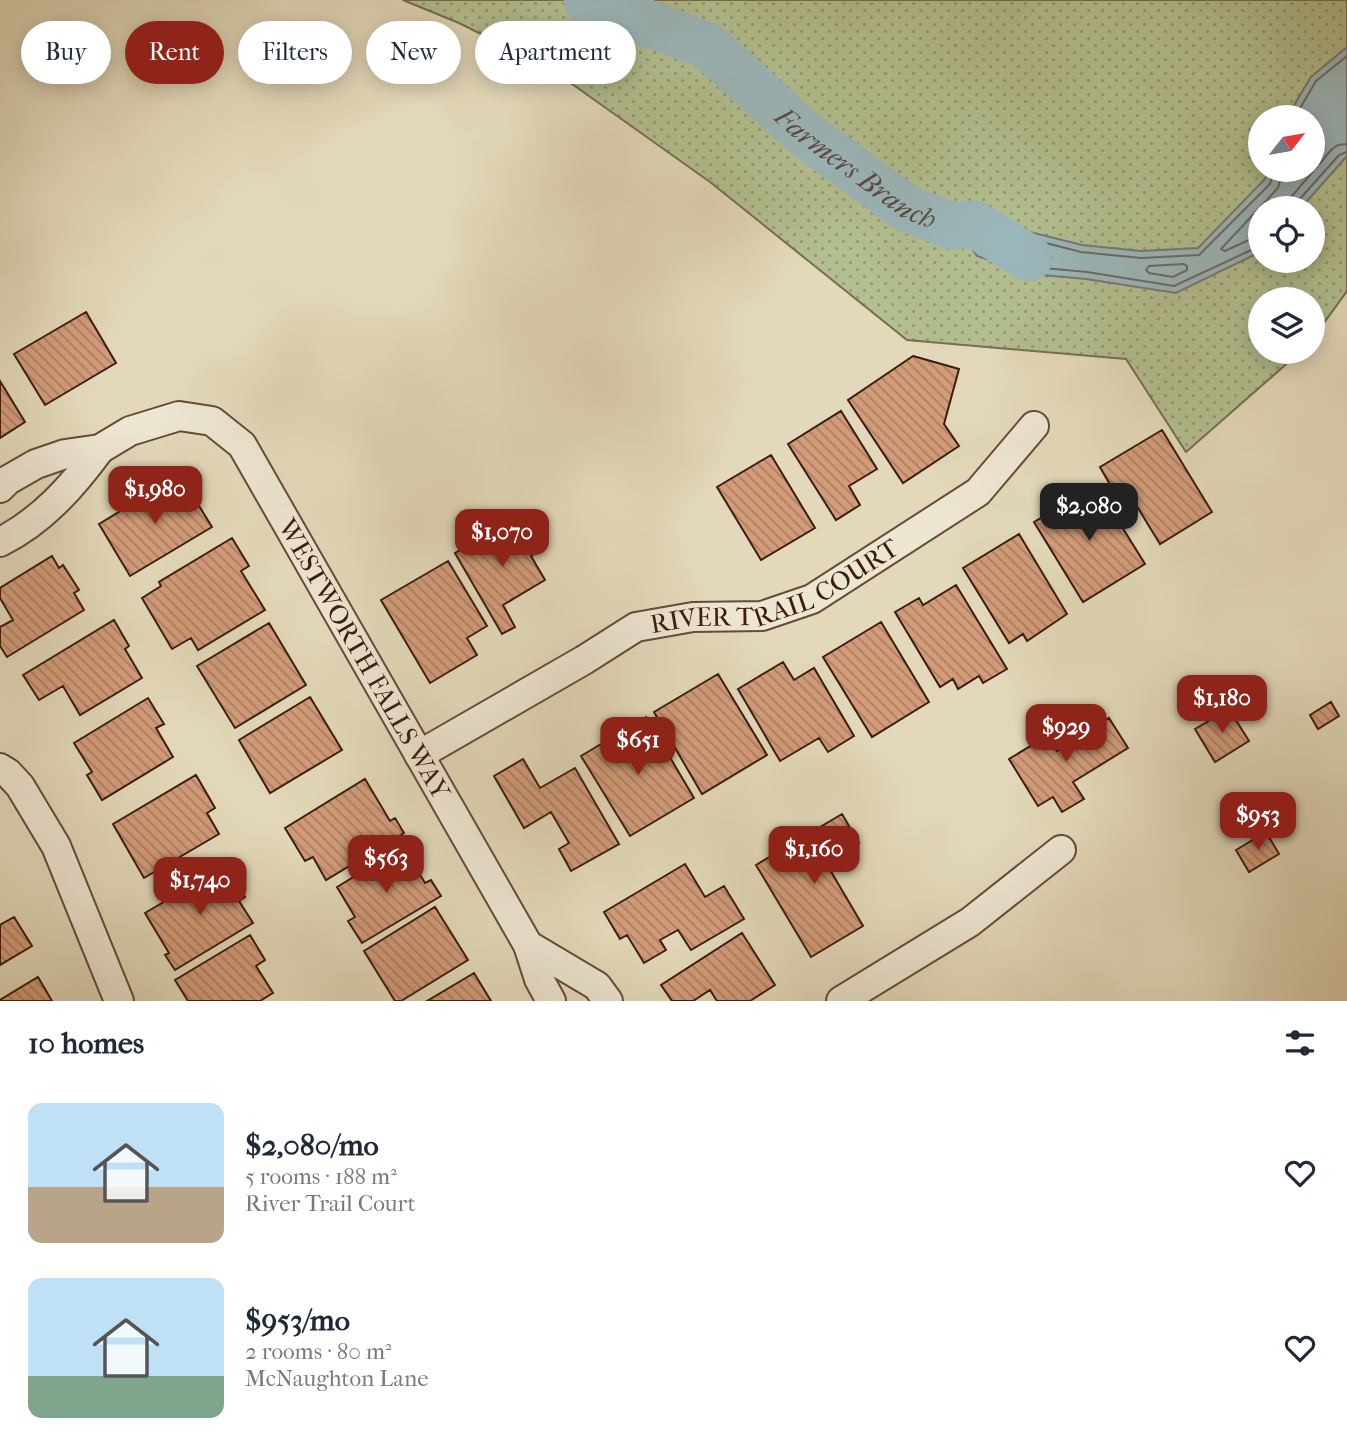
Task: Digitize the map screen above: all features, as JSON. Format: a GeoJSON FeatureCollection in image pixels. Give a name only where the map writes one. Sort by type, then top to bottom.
{"type":"FeatureCollection","features":[{"type":"Feature","properties":{"kind":"street","name":"WESTWORTH FALLS WAY"},"geometry":{"type":"LineString","coordinates":[[100,449],[130,431],[179,416],[212,421],[242,445],[528,945],[539,979],[551,1001]]}},
{"type":"Feature","properties":{"kind":"street","name":"RIVER TRAIL COURT"},"geometry":{"type":"LineString","coordinates":[[419,755],[636,627],[693,617],[762,616],[812,599],[978,492],[1034,426]]}},
{"type":"Feature","properties":{"kind":"street"},"geometry":{"type":"LineString","coordinates":[[0,488],[8,480],[36,464],[65,454],[100,449]]}},
{"type":"Feature","properties":{"kind":"street"},"geometry":{"type":"LineString","coordinates":[[0,542],[44,513],[79,478],[100,449]]}},
{"type":"Feature","properties":{"kind":"street"},"geometry":{"type":"LineString","coordinates":[[0,745],[4,770],[20,786],[56,846],[119,1001]]}},
{"type":"Feature","properties":{"kind":"street"},"geometry":{"type":"LineString","coordinates":[[841,1001],[970,922],[1061,850]]}},
{"type":"Feature","properties":{"kind":"street","name":"WESTWORTH FALLS WAY"},"geometry":{"type":"LineString","coordinates":[[528,945],[597,986],[608,1001]]}},
{"type":"Feature","properties":{"kind":"green space"},"geometry":{"type":"Polygon","coordinates":[[[403,0],[1347,0],[1347,291],[1325,321],[1325,287],[1248,287],[1248,364],[1286,364],[1186,452],[1126,359],[907,340],[710,182],[572,84],[636,84],[636,21],[475,21],[475,31],[461,24],[461,21],[454,21],[403,0]]]}},
{"type":"Feature","properties":{"kind":"water"},"geometry":{"type":"Polygon","coordinates":[[[1347,47],[1347,156],[1325,181],[1325,105],[1294,105],[1311,77],[1347,47]]]}},
{"type":"Feature","properties":{"kind":"water"},"geometry":{"type":"Polygon","coordinates":[[[1262,182],[1324,182],[1312,196],[1248,196],[1262,182]]]}},
{"type":"Feature","properties":{"kind":"water"},"geometry":{"type":"Polygon","coordinates":[[[1248,197],[1248,258],[1176,293],[1086,279],[1032,274],[977,256],[959,230],[986,221],[1082,245],[1141,251],[1198,248],[1248,197]]]}},
{"type":"Feature","properties":{"kind":"building"},"geometry":{"type":"Polygon","coordinates":[[[86,312],[116,363],[45,405],[14,354],[86,312]]]}},
{"type":"Feature","properties":{"kind":"building"},"geometry":{"type":"Polygon","coordinates":[[[913,356],[959,369],[944,424],[959,446],[903,483],[848,400],[913,356]]]}},
{"type":"Feature","properties":{"kind":"building"},"geometry":{"type":"Polygon","coordinates":[[[0,381],[25,422],[0,438],[0,381]]]}},
{"type":"Feature","properties":{"kind":"building"},"geometry":{"type":"Polygon","coordinates":[[[841,411],[877,469],[849,486],[860,505],[836,520],[788,444],[841,411]]]}},
{"type":"Feature","properties":{"kind":"building"},"geometry":{"type":"Polygon","coordinates":[[[1162,430],[1212,512],[1160,544],[1130,495],[1120,502],[1100,467],[1162,430]]]}},
{"type":"Feature","properties":{"kind":"building"},"geometry":{"type":"Polygon","coordinates":[[[771,455],[815,528],[761,560],[717,487],[771,455]]]}},
{"type":"Feature","properties":{"kind":"building"},"geometry":{"type":"Polygon","coordinates":[[[180,475],[212,527],[130,576],[99,524],[180,475]]]}},
{"type":"Feature","properties":{"kind":"building"},"geometry":{"type":"Polygon","coordinates":[[[1096,485],[1145,564],[1083,602],[1034,522],[1096,485]]]}},
{"type":"Feature","properties":{"kind":"building"},"geometry":{"type":"Polygon","coordinates":[[[510,521],[520,536],[530,530],[541,550],[531,556],[545,580],[503,605],[515,627],[502,634],[455,553],[510,521]]]}},
{"type":"Feature","properties":{"kind":"building"},"geometry":{"type":"Polygon","coordinates":[[[1019,534],[1067,614],[1027,641],[1023,634],[1009,643],[963,568],[1019,534]]]}},
{"type":"Feature","properties":{"kind":"building"},"geometry":{"type":"Polygon","coordinates":[[[232,538],[249,566],[241,571],[265,610],[198,650],[191,638],[172,649],[142,598],[161,586],[159,582],[232,538]]]}},
{"type":"Feature","properties":{"kind":"building"},"geometry":{"type":"Polygon","coordinates":[[[52,556],[59,568],[63,565],[79,590],[74,593],[84,610],[7,657],[0,646],[0,627],[13,620],[0,598],[0,588],[52,556]]]}},
{"type":"Feature","properties":{"kind":"building"},"geometry":{"type":"Polygon","coordinates":[[[448,561],[487,626],[467,638],[477,655],[430,683],[381,600],[448,561]]]}},
{"type":"Feature","properties":{"kind":"building"},"geometry":{"type":"Polygon","coordinates":[[[956,585],[1007,669],[983,683],[979,676],[958,689],[953,679],[940,687],[895,612],[919,598],[923,605],[956,585]]]}},
{"type":"Feature","properties":{"kind":"building"},"geometry":{"type":"Polygon","coordinates":[[[114,620],[129,646],[125,649],[142,678],[80,715],[63,686],[39,700],[23,675],[114,620]]]}},
{"type":"Feature","properties":{"kind":"building"},"geometry":{"type":"Polygon","coordinates":[[[881,622],[929,702],[872,737],[823,657],[881,622]]]}},
{"type":"Feature","properties":{"kind":"building"},"geometry":{"type":"Polygon","coordinates":[[[269,623],[306,685],[235,728],[197,666],[269,623]]]}},
{"type":"Feature","properties":{"kind":"building"},"geometry":{"type":"Polygon","coordinates":[[[783,662],[794,680],[814,668],[854,736],[828,752],[819,738],[780,761],[738,689],[783,662]]]}},
{"type":"Feature","properties":{"kind":"building"},"geometry":{"type":"Polygon","coordinates":[[[718,674],[767,755],[702,794],[654,712],[718,674]]]}},
{"type":"Feature","properties":{"kind":"building"},"geometry":{"type":"Polygon","coordinates":[[[310,697],[342,750],[270,793],[239,740],[310,697]]]}},
{"type":"Feature","properties":{"kind":"building"},"geometry":{"type":"Polygon","coordinates":[[[148,698],[164,724],[156,728],[173,757],[102,800],[87,775],[92,772],[74,743],[148,698]]]}},
{"type":"Feature","properties":{"kind":"building"},"geometry":{"type":"Polygon","coordinates":[[[1331,702],[1339,716],[1318,729],[1310,715],[1331,702]]]}},
{"type":"Feature","properties":{"kind":"building"},"geometry":{"type":"Polygon","coordinates":[[[1229,709],[1249,741],[1215,762],[1195,729],[1229,709]]]}},
{"type":"Feature","properties":{"kind":"building"},"geometry":{"type":"Polygon","coordinates":[[[646,717],[694,798],[630,836],[581,756],[646,717]]]}},
{"type":"Feature","properties":{"kind":"building"},"geometry":{"type":"Polygon","coordinates":[[[1109,718],[1128,748],[1073,782],[1084,799],[1062,812],[1053,797],[1038,806],[1009,759],[1047,736],[1057,751],[1109,718]]]}},
{"type":"Feature","properties":{"kind":"building"},"geometry":{"type":"Polygon","coordinates":[[[523,759],[540,788],[575,768],[619,844],[571,871],[559,849],[569,843],[551,812],[524,828],[494,776],[523,759]]]}},
{"type":"Feature","properties":{"kind":"building"},"geometry":{"type":"Polygon","coordinates":[[[196,775],[215,808],[207,813],[219,834],[144,878],[113,824],[196,775]]]}},
{"type":"Feature","properties":{"kind":"building"},"geometry":{"type":"Polygon","coordinates":[[[365,779],[390,821],[395,818],[404,833],[326,880],[313,857],[305,861],[285,828],[365,779]]]}},
{"type":"Feature","properties":{"kind":"building"},"geometry":{"type":"Polygon","coordinates":[[[842,814],[859,843],[826,863],[863,926],[811,957],[756,865],[842,814]]]}},
{"type":"Feature","properties":{"kind":"building"},"geometry":{"type":"Polygon","coordinates":[[[1266,832],[1279,854],[1249,872],[1236,850],[1266,832]]]}},
{"type":"Feature","properties":{"kind":"building"},"geometry":{"type":"Polygon","coordinates":[[[403,847],[425,883],[431,880],[441,896],[362,943],[348,921],[355,917],[337,887],[403,847]]]}},
{"type":"Feature","properties":{"kind":"building"},"geometry":{"type":"Polygon","coordinates":[[[685,864],[705,897],[724,886],[744,919],[691,950],[678,930],[660,940],[666,950],[644,963],[627,935],[620,939],[604,912],[685,864]]]}},
{"type":"Feature","properties":{"kind":"building"},"geometry":{"type":"Polygon","coordinates":[[[226,865],[245,897],[239,901],[253,923],[175,970],[165,955],[169,953],[145,913],[226,865]]]}},
{"type":"Feature","properties":{"kind":"building"},"geometry":{"type":"Polygon","coordinates":[[[435,907],[468,960],[401,1001],[395,1001],[364,951],[435,907]]]}},
{"type":"Feature","properties":{"kind":"building"},"geometry":{"type":"Polygon","coordinates":[[[14,917],[32,946],[0,965],[0,925],[14,917]]]}},
{"type":"Feature","properties":{"kind":"building"},"geometry":{"type":"Polygon","coordinates":[[[742,933],[775,985],[750,1001],[717,1001],[710,990],[693,1001],[672,1001],[661,985],[742,933]]]}},
{"type":"Feature","properties":{"kind":"building"},"geometry":{"type":"Polygon","coordinates":[[[250,935],[265,960],[256,966],[273,993],[260,1001],[188,1001],[175,980],[250,935]]]}},
{"type":"Feature","properties":{"kind":"building"},"geometry":{"type":"Polygon","coordinates":[[[474,973],[491,1001],[427,1001],[474,973]]]}},
{"type":"Feature","properties":{"kind":"building"},"geometry":{"type":"Polygon","coordinates":[[[38,977],[52,1001],[0,1001],[0,1000],[38,977]]]}},
{"type":"Feature","properties":{"kind":"waterway","name":"Farmers Branch"},"geometry":{"type":"LineString","coordinates":[[587,0],[708,46],[801,131],[907,209],[952,226],[974,224],[1029,258]]}}]}
